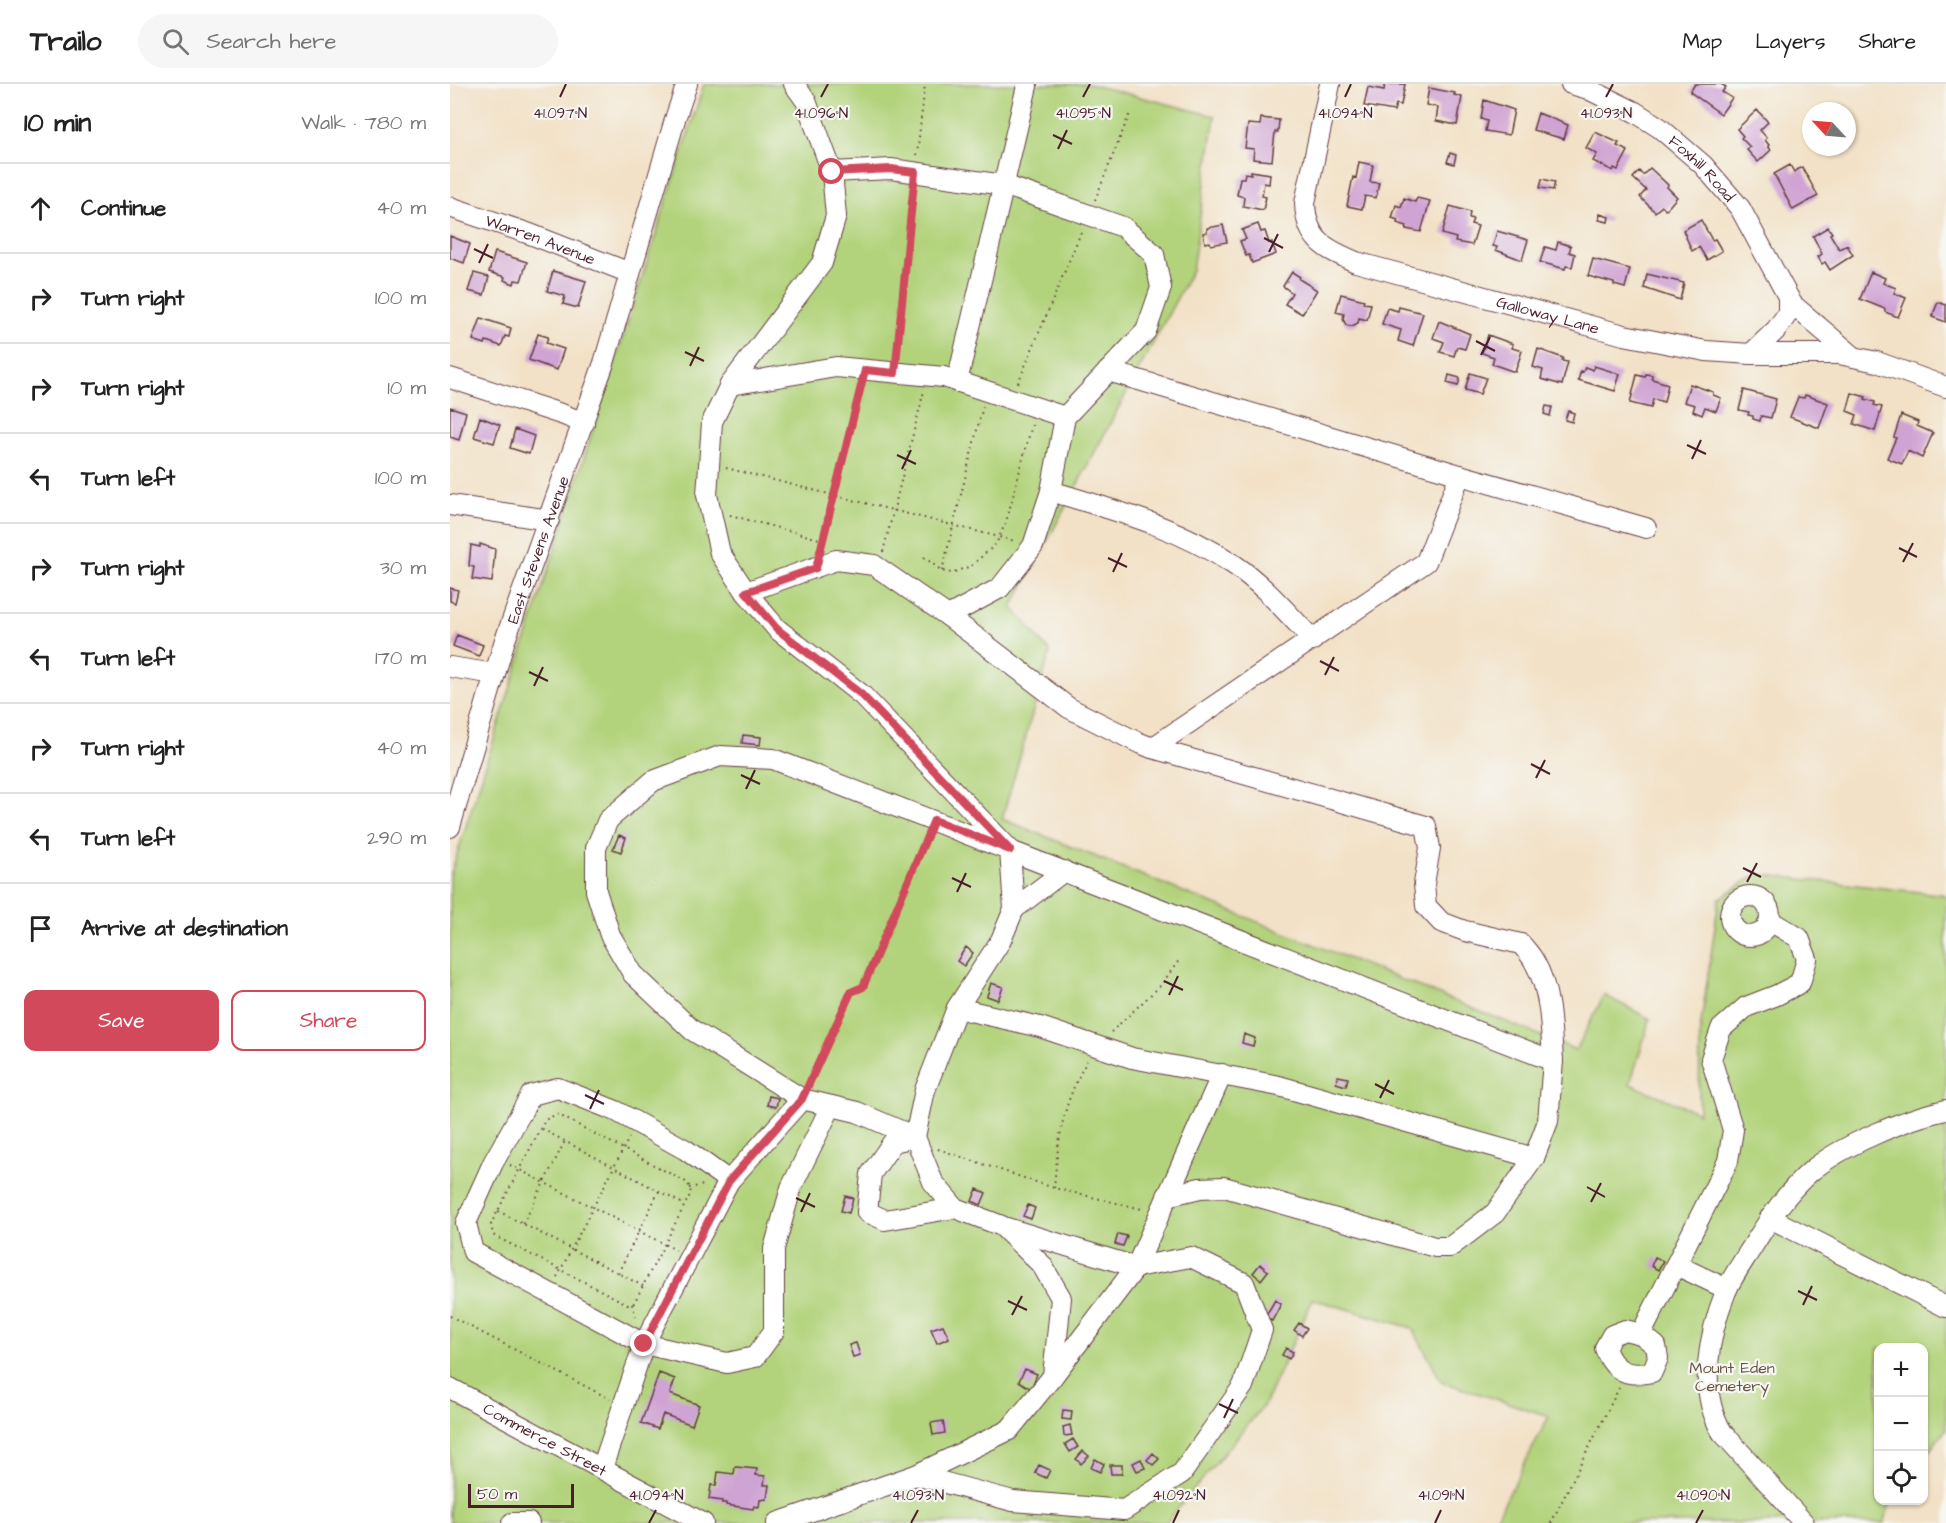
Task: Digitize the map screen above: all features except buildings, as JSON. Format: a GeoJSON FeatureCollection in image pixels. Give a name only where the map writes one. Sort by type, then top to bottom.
{"type":"FeatureCollection","features":[{"type":"Feature","properties":{"kind":"street","name":"East Stevens Avenue"},"geometry":{"type":"LineString","coordinates":[[450,827],[504,643],[604,363],[687,84]]}},
{"type":"Feature","properties":{"kind":"street"},"geometry":{"type":"LineString","coordinates":[[794,84],[806,101],[832,172],[836,216],[822,263],[730,385],[712,422],[707,495],[720,553],[746,592],[777,629],[862,695],[1010,850],[1014,909],[1001,939],[957,1008],[926,1090],[916,1139],[933,1182],[955,1208],[1002,1226],[1136,1267],[1191,1257],[1244,1283],[1262,1330],[1243,1386],[1182,1473],[1124,1510],[1013,1500],[916,1475]]}},
{"type":"Feature","properties":{"kind":"street","name":"Galloway Lane"},"geometry":{"type":"LineString","coordinates":[[1330,84],[1305,203],[1305,216],[1311,232],[1322,246],[1356,262],[1624,335],[1706,351],[1853,356],[1877,362],[1946,387]]}},
{"type":"Feature","properties":{"kind":"street","name":"Foxhill Road"},"geometry":{"type":"LineString","coordinates":[[1571,84],[1588,89],[1635,112],[1660,128],[1703,165],[1740,208],[1792,304],[1853,356]]}},
{"type":"Feature","properties":{"kind":"street"},"geometry":{"type":"LineString","coordinates":[[957,382],[1027,86]]}},
{"type":"Feature","properties":{"kind":"street"},"geometry":{"type":"LineString","coordinates":[[832,172],[891,169],[1004,185],[1123,228],[1154,254],[1161,288],[1146,331],[1065,417],[1052,491],[1033,546],[1000,588],[948,616]]}},
{"type":"Feature","properties":{"kind":"street","name":"Warren Avenue"},"geometry":{"type":"LineString","coordinates":[[450,207],[530,234],[630,273]]}},
{"type":"Feature","properties":{"kind":"street"},"geometry":{"type":"LineString","coordinates":[[1751,354],[1776,330],[1788,313],[1788,297]]}},
{"type":"Feature","properties":{"kind":"street"},"geometry":{"type":"LineString","coordinates":[[730,385],[836,367],[944,378],[1065,417]]}},
{"type":"Feature","properties":{"kind":"street"},"geometry":{"type":"LineString","coordinates":[[1108,371],[1646,528]]}},
{"type":"Feature","properties":{"kind":"street"},"geometry":{"type":"LineString","coordinates":[[450,378],[584,423]]}},
{"type":"Feature","properties":{"kind":"street"},"geometry":{"type":"LineString","coordinates":[[1152,748],[1426,562],[1460,475]]}},
{"type":"Feature","properties":{"kind":"street"},"geometry":{"type":"LineString","coordinates":[[1052,491],[1135,516],[1175,531],[1234,565],[1267,593],[1312,640]]}},
{"type":"Feature","properties":{"kind":"street"},"geometry":{"type":"LineString","coordinates":[[450,505],[549,520]]}},
{"type":"Feature","properties":{"kind":"street"},"geometry":{"type":"LineString","coordinates":[[746,592],[836,560],[874,566],[948,616],[1069,708],[1152,748],[1426,826],[1430,848],[1424,884],[1426,906],[1441,922],[1465,931],[1521,944],[1536,964],[1550,1017],[1553,1061],[1548,1121],[1534,1158],[1495,1213],[1450,1247],[1435,1247],[1224,1187],[1200,1188],[1164,1205]]}},
{"type":"Feature","properties":{"kind":"street"},"geometry":{"type":"LineString","coordinates":[[450,667],[495,674]]}},
{"type":"Feature","properties":{"kind":"street"},"geometry":{"type":"LineString","coordinates":[[916,1139],[858,1112],[802,1099],[692,1030],[633,974],[610,935],[596,891],[596,848],[608,820],[654,781],[720,756],[773,759],[1553,1061]]}},
{"type":"Feature","properties":{"kind":"street"},"geometry":{"type":"LineString","coordinates":[[1014,909],[1064,871]]}},
{"type":"Feature","properties":{"kind":"street"},"geometry":{"type":"LineString","coordinates":[[1641,1334],[1728,1161],[1733,1130],[1711,1059],[1721,1029],[1746,1007],[1800,983],[1807,959],[1799,938],[1770,921]]}},
{"type":"Feature","properties":{"kind":"street"},"geometry":{"type":"LineString","coordinates":[[957,1008],[1040,1027],[1132,1058],[1279,1086],[1534,1158]]}},
{"type":"Feature","properties":{"kind":"street"},"geometry":{"type":"LineString","coordinates":[[777,1523],[916,1475],[1009,1430],[1136,1267],[1222,1074]]}},
{"type":"Feature","properties":{"kind":"street"},"geometry":{"type":"LineString","coordinates":[[729,1181],[686,1150],[637,1122],[616,1111],[558,1088],[531,1095],[496,1157],[466,1222],[473,1252],[644,1344],[727,1363],[755,1357],[774,1331],[774,1249],[791,1188],[831,1106]]}},
{"type":"Feature","properties":{"kind":"street"},"geometry":{"type":"LineString","coordinates":[[602,1468],[644,1344],[729,1181],[802,1099]]}},
{"type":"Feature","properties":{"kind":"street"},"geometry":{"type":"LineString","coordinates":[[1804,1523],[1722,1432],[1713,1417],[1708,1397],[1709,1356],[1714,1325],[1727,1289],[1770,1218],[1784,1199],[1809,1173],[1832,1155],[1900,1124],[1946,1110]]}},
{"type":"Feature","properties":{"kind":"street"},"geometry":{"type":"LineString","coordinates":[[916,1139],[893,1142],[871,1174],[867,1212],[885,1220],[955,1208]]}},
{"type":"Feature","properties":{"kind":"street"},"geometry":{"type":"LineString","coordinates":[[1770,1218],[1946,1307]]}},
{"type":"Feature","properties":{"kind":"street"},"geometry":{"type":"LineString","coordinates":[[1002,1226],[1042,1265],[1061,1298],[1053,1376]]}},
{"type":"Feature","properties":{"kind":"street"},"geometry":{"type":"LineString","coordinates":[[1676,1265],[1727,1289]]}},
{"type":"Feature","properties":{"kind":"street"},"geometry":{"type":"LineString","coordinates":[[1624,1330],[1641,1334],[1656,1346],[1658,1358],[1652,1372],[1637,1375],[1627,1372],[1610,1361],[1605,1348],[1612,1335],[1624,1330]]}},
{"type":"Feature","properties":{"kind":"street","name":"Commerce Street"},"geometry":{"type":"LineString","coordinates":[[450,1388],[703,1523]]}},
{"type":"Feature","properties":{"kind":"street"},"geometry":{"type":"LineString","coordinates":[[512,1523],[529,1523]]}},
{"type":"Feature","properties":{"kind":"path"},"geometry":{"type":"LineString","coordinates":[[895,373],[925,84]]}},
{"type":"Feature","properties":{"kind":"path"},"geometry":{"type":"LineString","coordinates":[[1011,399],[1130,113]]}},
{"type":"Feature","properties":{"kind":"path"},"geometry":{"type":"LineString","coordinates":[[816,568],[865,370]]}},
{"type":"Feature","properties":{"kind":"path"},"geometry":{"type":"LineString","coordinates":[[879,569],[928,376]]}},
{"type":"Feature","properties":{"kind":"path"},"geometry":{"type":"LineString","coordinates":[[942,571],[987,392]]}},
{"type":"Feature","properties":{"kind":"path"},"geometry":{"type":"LineString","coordinates":[[924,557],[942,571],[951,573],[971,566],[996,544],[1006,522],[1036,407]]}},
{"type":"Feature","properties":{"kind":"path"},"geometry":{"type":"LineString","coordinates":[[709,464],[1033,546]]}},
{"type":"Feature","properties":{"kind":"path"},"geometry":{"type":"LineString","coordinates":[[710,510],[823,540]]}},
{"type":"Feature","properties":{"kind":"path"},"geometry":{"type":"LineString","coordinates":[[802,1099],[851,992],[863,987],[934,820]]}},
{"type":"Feature","properties":{"kind":"path"},"geometry":{"type":"LineString","coordinates":[[557,1114],[623,1149],[688,1183],[691,1193],[634,1303],[627,1304],[493,1235],[491,1224],[545,1120],[557,1114]]}},
{"type":"Feature","properties":{"kind":"path"},"geometry":{"type":"LineString","coordinates":[[548,1293],[637,1122]]}},
{"type":"Feature","properties":{"kind":"path"},"geometry":{"type":"LineString","coordinates":[[541,1129],[685,1204]]}},
{"type":"Feature","properties":{"kind":"path"},"geometry":{"type":"LineString","coordinates":[[916,1139],[1054,1188],[1164,1205]]}},
{"type":"Feature","properties":{"kind":"path"},"geometry":{"type":"LineString","coordinates":[[523,1224],[565,1141]]}},
{"type":"Feature","properties":{"kind":"path"},"geometry":{"type":"LineString","coordinates":[[496,1157],[689,1257]]}},
{"type":"Feature","properties":{"kind":"path"},"geometry":{"type":"LineString","coordinates":[[618,1273],[659,1191]]}},
{"type":"Feature","properties":{"kind":"path"},"geometry":{"type":"LineString","coordinates":[[498,1211],[643,1286]]}},
{"type":"Feature","properties":{"kind":"path"},"geometry":{"type":"LineString","coordinates":[[450,1316],[623,1406]]}},
{"type":"Feature","properties":{"kind":"path"},"geometry":{"type":"LineString","coordinates":[[1551,1523],[1627,1372]]}},
{"type":"Feature","properties":{"kind":"green space","name":"Mount Eden Cemetery"},"geometry":{"type":"Polygon","coordinates":[[[704,84],[1089,84],[1215,116],[1192,270],[1012,607],[1050,652],[1002,819],[1576,1050],[1604,995],[1650,1019],[1630,1084],[1699,1113],[1700,1031],[1719,899],[1757,874],[1946,895],[1946,1429],[1928,1453],[1928,1343],[1874,1343],[1874,1505],[1890,1505],[1884,1523],[1494,1523],[1549,1416],[1442,1382],[1412,1328],[1313,1299],[1264,1405],[1166,1523],[450,1523],[450,876],[704,84]]]}},
{"type":"Feature","properties":{"kind":"route"},"geometry":{"type":"LineString","coordinates":[[644,1344],[729,1181],[802,1099],[851,992],[863,987],[934,820],[1010,850],[862,695],[777,629],[746,592],[816,568],[865,370],[895,373],[915,172],[891,169],[832,172]]}}]}
